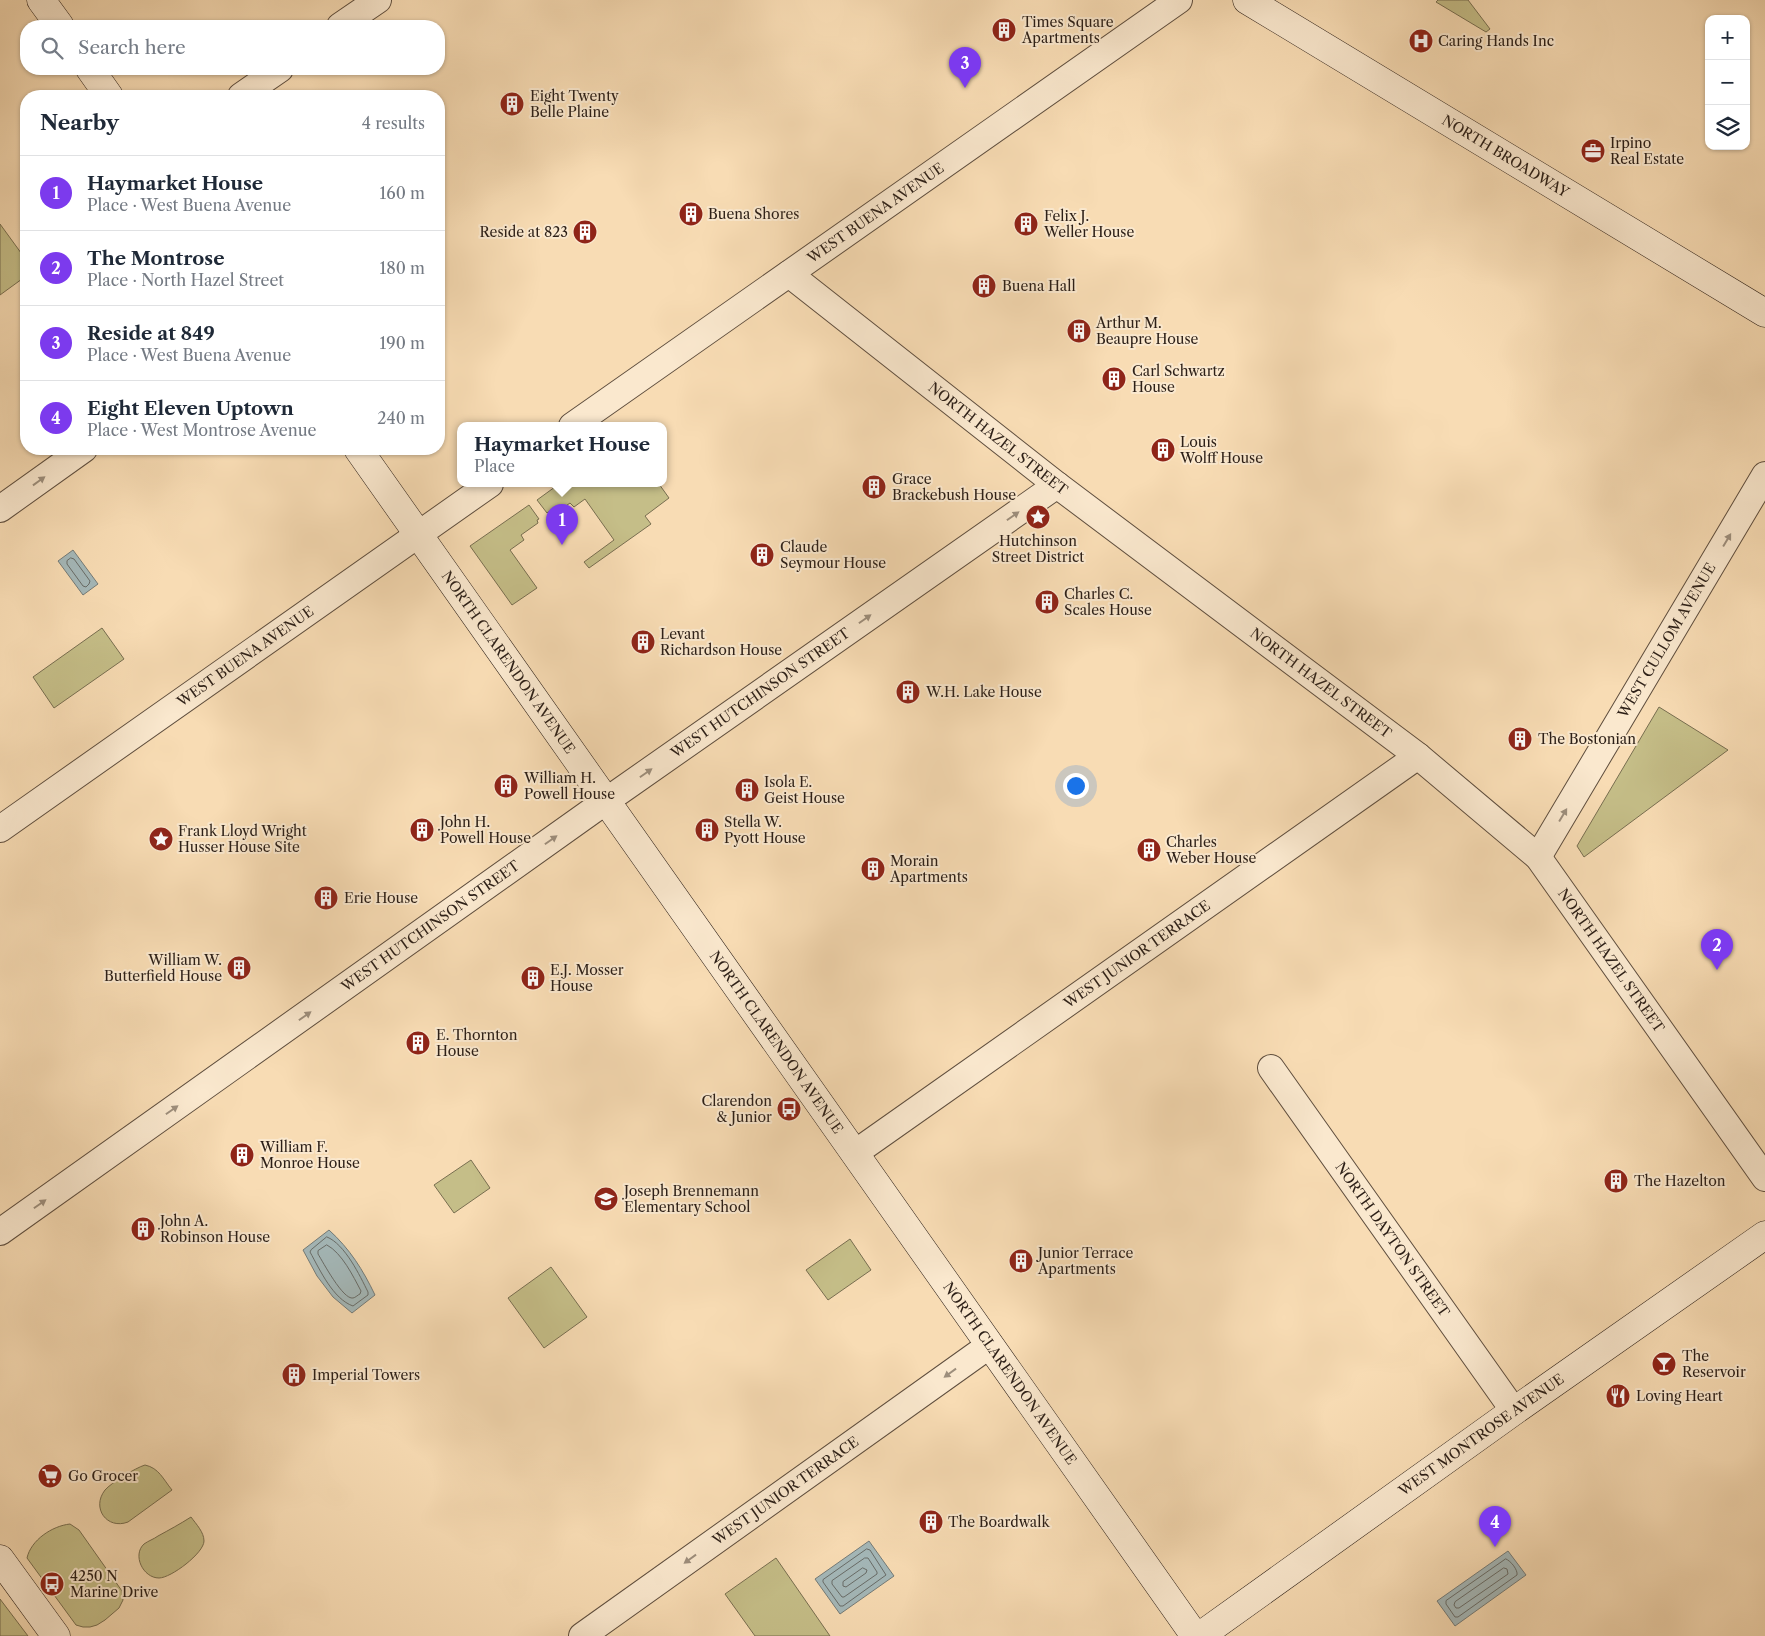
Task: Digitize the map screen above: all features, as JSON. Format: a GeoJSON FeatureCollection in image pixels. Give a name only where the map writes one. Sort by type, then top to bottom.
{"type":"FeatureCollection","features":[{"type":"Feature","properties":{"kind":"street"},"geometry":{"type":"LineString","coordinates":[[41,0],[56,20]]}},
{"type":"Feature","properties":{"kind":"street"},"geometry":{"type":"LineString","coordinates":[[349,20],[378,0]]}},
{"type":"Feature","properties":{"kind":"street","name":"WEST BUENA AVENUE"},"geometry":{"type":"LineString","coordinates":[[578,422],[1180,0]]}},
{"type":"Feature","properties":{"kind":"street","name":"NORTH BROADWAY"},"geometry":{"type":"LineString","coordinates":[[1247,0],[1765,313]]}},
{"type":"Feature","properties":{"kind":"street"},"geometry":{"type":"LineString","coordinates":[[94,75],[105,90]]}},
{"type":"Feature","properties":{"kind":"street"},"geometry":{"type":"LineString","coordinates":[[250,90],[271,75]]}},
{"type":"Feature","properties":{"kind":"street","name":"NORTH HAZEL STREET"},"geometry":{"type":"LineString","coordinates":[[789,274],[1057,485],[1418,756],[1538,856],[1765,1178]]}},
{"type":"Feature","properties":{"kind":"street"},"geometry":{"type":"LineString","coordinates":[[0,509],[76,455]]}},
{"type":"Feature","properties":{"kind":"street","name":"NORTH CLARENDON AVENUE"},"geometry":{"type":"LineString","coordinates":[[362,455],[1196,1636]]}},
{"type":"Feature","properties":{"kind":"street","name":"WEST CULLOM AVENUE"},"geometry":{"type":"LineString","coordinates":[[1538,856],[1765,476]]}},
{"type":"Feature","properties":{"kind":"street","name":"WEST HUTCHINSON STREET"},"geometry":{"type":"LineString","coordinates":[[0,1232],[606,800],[1057,485]]}},
{"type":"Feature","properties":{"kind":"street","name":"WEST BUENA AVENUE"},"geometry":{"type":"LineString","coordinates":[[0,828],[486,487]]}},
{"type":"Feature","properties":{"kind":"street","name":"WEST JUNIOR TERRACE"},"geometry":{"type":"LineString","coordinates":[[855,1153],[1418,756]]}},
{"type":"Feature","properties":{"kind":"street","name":"NORTH DAYTON STREET"},"geometry":{"type":"LineString","coordinates":[[1271,1068],[1514,1411]]}},
{"type":"Feature","properties":{"kind":"street","name":"WEST MONTROSE AVENUE"},"geometry":{"type":"LineString","coordinates":[[1200,1636],[1514,1411],[1765,1235]]}},
{"type":"Feature","properties":{"kind":"street","name":"WEST JUNIOR TERRACE"},"geometry":{"type":"LineString","coordinates":[[582,1636],[990,1345]]}},
{"type":"Feature","properties":{"kind":"street"},"geometry":{"type":"LineString","coordinates":[[0,1559],[56,1636]]}},
{"type":"Feature","properties":{"kind":"shaded area"},"geometry":{"type":"Polygon","coordinates":[[[1438,0],[1468,0],[1490,29],[1486,32],[1436,2],[1438,0]]]}},
{"type":"Feature","properties":{"kind":"shaded area"},"geometry":{"type":"Polygon","coordinates":[[[0,224],[20,252],[20,280],[0,295],[0,224]]]}},
{"type":"Feature","properties":{"kind":"shaded area"},"geometry":{"type":"Polygon","coordinates":[[[555,487],[661,487],[669,498],[645,516],[651,524],[589,568],[584,562],[614,540],[585,499],[574,507],[570,503],[553,515],[550,511],[547,513],[537,500],[555,487]]]}},
{"type":"Feature","properties":{"kind":"shaded area"},"geometry":{"type":"Polygon","coordinates":[[[529,505],[539,519],[537,520],[538,523],[521,535],[524,540],[510,550],[537,588],[512,605],[470,546],[529,505]]]}},
{"type":"Feature","properties":{"kind":"shaded area"},"geometry":{"type":"Polygon","coordinates":[[[102,628],[124,659],[54,708],[33,677],[102,628]]]}},
{"type":"Feature","properties":{"kind":"shaded area"},"geometry":{"type":"Polygon","coordinates":[[[1659,707],[1728,750],[1584,857],[1577,846],[1659,707]]]}},
{"type":"Feature","properties":{"kind":"shaded area"},"geometry":{"type":"Polygon","coordinates":[[[471,1160],[490,1188],[454,1213],[434,1185],[471,1160]]]}},
{"type":"Feature","properties":{"kind":"shaded area"},"geometry":{"type":"Polygon","coordinates":[[[850,1239],[871,1270],[828,1300],[806,1270],[850,1239]]]}},
{"type":"Feature","properties":{"kind":"shaded area"},"geometry":{"type":"Polygon","coordinates":[[[551,1267],[587,1317],[544,1348],[508,1298],[551,1267]]]}},
{"type":"Feature","properties":{"kind":"shaded area"},"geometry":{"type":"Polygon","coordinates":[[[145,1465],[157,1471],[172,1490],[128,1522],[120,1524],[108,1520],[103,1516],[100,1504],[105,1490],[135,1469],[145,1465]]]}},
{"type":"Feature","properties":{"kind":"shaded area"},"geometry":{"type":"Polygon","coordinates":[[[191,1517],[204,1538],[203,1546],[199,1552],[171,1574],[159,1578],[148,1574],[139,1560],[139,1554],[144,1544],[191,1517]]]}},
{"type":"Feature","properties":{"kind":"shaded area"},"geometry":{"type":"Polygon","coordinates":[[[70,1524],[79,1530],[122,1591],[123,1600],[119,1608],[105,1620],[90,1627],[76,1625],[27,1558],[33,1545],[43,1535],[63,1525],[70,1524]]]}},
{"type":"Feature","properties":{"kind":"shaded area"},"geometry":{"type":"Polygon","coordinates":[[[776,1558],[830,1636],[755,1636],[725,1594],[776,1558]]]}},
{"type":"Feature","properties":{"kind":"shaded area"},"geometry":{"type":"Polygon","coordinates":[[[0,1599],[28,1636],[0,1636],[0,1599]]]}},
{"type":"Feature","properties":{"kind":"water"},"geometry":{"type":"Polygon","coordinates":[[[73,550],[98,584],[83,595],[58,561],[73,550]]]}},
{"type":"Feature","properties":{"kind":"water"},"geometry":{"type":"Polygon","coordinates":[[[329,1230],[355,1260],[375,1295],[352,1313],[333,1297],[317,1276],[303,1250],[329,1230]]]}},
{"type":"Feature","properties":{"kind":"water"},"geometry":{"type":"Polygon","coordinates":[[[869,1541],[894,1576],[840,1614],[815,1579],[869,1541]]]}},
{"type":"Feature","properties":{"kind":"water"},"geometry":{"type":"Polygon","coordinates":[[[1508,1551],[1526,1575],[1455,1626],[1437,1601],[1508,1551]]]}},
{"type":"Feature","properties":{"kind":"place","name":"Times Square Apartments"},"geometry":{"type":"Point","coordinates":[1004,30]}},
{"type":"Feature","properties":{"kind":"place","name":"Caring Hands Inc"},"geometry":{"type":"Point","coordinates":[1421,41]}},
{"type":"Feature","properties":{"kind":"place","name":"Reside at 849"},"geometry":{"type":"Point","coordinates":[965,88]}},
{"type":"Feature","properties":{"kind":"place","name":"Eight Twenty Belle Plaine"},"geometry":{"type":"Point","coordinates":[512,104]}},
{"type":"Feature","properties":{"kind":"place","name":"Irpino Real Estate"},"geometry":{"type":"Point","coordinates":[1593,151]}},
{"type":"Feature","properties":{"kind":"place","name":"Buena Shores"},"geometry":{"type":"Point","coordinates":[691,214]}},
{"type":"Feature","properties":{"kind":"place","name":"Felix J. Weller House"},"geometry":{"type":"Point","coordinates":[1026,224]}},
{"type":"Feature","properties":{"kind":"place","name":"Reside at 823"},"geometry":{"type":"Point","coordinates":[585,232]}},
{"type":"Feature","properties":{"kind":"place","name":"Buena Hall"},"geometry":{"type":"Point","coordinates":[984,286]}},
{"type":"Feature","properties":{"kind":"place","name":"Arthur M. Beaupre House"},"geometry":{"type":"Point","coordinates":[1079,331]}},
{"type":"Feature","properties":{"kind":"place","name":"Carl Schwartz House"},"geometry":{"type":"Point","coordinates":[1114,379]}},
{"type":"Feature","properties":{"kind":"place","name":"Louis Wolff House"},"geometry":{"type":"Point","coordinates":[1163,450]}},
{"type":"Feature","properties":{"kind":"place","name":"Grace Brackebush House"},"geometry":{"type":"Point","coordinates":[874,487]}},
{"type":"Feature","properties":{"kind":"place","name":"Hutchinson Street District"},"geometry":{"type":"Point","coordinates":[1038,517]}},
{"type":"Feature","properties":{"kind":"place","name":"Haymarket House"},"geometry":{"type":"Point","coordinates":[562,545]}},
{"type":"Feature","properties":{"kind":"place","name":"Claude Seymour House"},"geometry":{"type":"Point","coordinates":[762,555]}},
{"type":"Feature","properties":{"kind":"place","name":"Charles C. Scales House"},"geometry":{"type":"Point","coordinates":[1047,602]}},
{"type":"Feature","properties":{"kind":"place","name":"Levant Richardson House"},"geometry":{"type":"Point","coordinates":[643,642]}},
{"type":"Feature","properties":{"kind":"place","name":"W.H. Lake House"},"geometry":{"type":"Point","coordinates":[908,692]}},
{"type":"Feature","properties":{"kind":"place","name":"The Bostonian"},"geometry":{"type":"Point","coordinates":[1520,739]}},
{"type":"Feature","properties":{"kind":"place","name":"William H. Powell House"},"geometry":{"type":"Point","coordinates":[506,786]}},
{"type":"Feature","properties":{"kind":"place","name":"Isola E. Geist House"},"geometry":{"type":"Point","coordinates":[747,790]}},
{"type":"Feature","properties":{"kind":"place","name":"John H. Powell House"},"geometry":{"type":"Point","coordinates":[422,830]}},
{"type":"Feature","properties":{"kind":"place","name":"Stella W. Pyott House"},"geometry":{"type":"Point","coordinates":[707,830]}},
{"type":"Feature","properties":{"kind":"place","name":"Frank Lloyd Wright Husser House Site"},"geometry":{"type":"Point","coordinates":[161,839]}},
{"type":"Feature","properties":{"kind":"place","name":"Charles Weber House"},"geometry":{"type":"Point","coordinates":[1149,850]}},
{"type":"Feature","properties":{"kind":"place","name":"Morain Apartments"},"geometry":{"type":"Point","coordinates":[873,869]}},
{"type":"Feature","properties":{"kind":"place","name":"Erie House"},"geometry":{"type":"Point","coordinates":[326,898]}},
{"type":"Feature","properties":{"kind":"place","name":"William W. Butterfield House"},"geometry":{"type":"Point","coordinates":[239,968]}},
{"type":"Feature","properties":{"kind":"place","name":"The Montrose"},"geometry":{"type":"Point","coordinates":[1717,970]}},
{"type":"Feature","properties":{"kind":"place","name":"E.J. Mosser House"},"geometry":{"type":"Point","coordinates":[533,978]}},
{"type":"Feature","properties":{"kind":"place","name":"E. Thornton House"},"geometry":{"type":"Point","coordinates":[418,1043]}},
{"type":"Feature","properties":{"kind":"place","name":"Clarendon & Junior"},"geometry":{"type":"Point","coordinates":[789,1109]}},
{"type":"Feature","properties":{"kind":"place","name":"William F. Monroe House"},"geometry":{"type":"Point","coordinates":[242,1155]}},
{"type":"Feature","properties":{"kind":"place","name":"The Hazelton"},"geometry":{"type":"Point","coordinates":[1616,1181]}},
{"type":"Feature","properties":{"kind":"place","name":"Joseph Brennemann Elementary School"},"geometry":{"type":"Point","coordinates":[606,1199]}},
{"type":"Feature","properties":{"kind":"place","name":"John A. Robinson House"},"geometry":{"type":"Point","coordinates":[143,1229]}},
{"type":"Feature","properties":{"kind":"place","name":"Junior Terrace Apartments"},"geometry":{"type":"Point","coordinates":[1021,1261]}},
{"type":"Feature","properties":{"kind":"place","name":"The Reservoir"},"geometry":{"type":"Point","coordinates":[1664,1364]}},
{"type":"Feature","properties":{"kind":"place","name":"Imperial Towers"},"geometry":{"type":"Point","coordinates":[294,1375]}},
{"type":"Feature","properties":{"kind":"place","name":"Loving Heart"},"geometry":{"type":"Point","coordinates":[1618,1396]}},
{"type":"Feature","properties":{"kind":"place","name":"Go Grocer"},"geometry":{"type":"Point","coordinates":[50,1476]}},
{"type":"Feature","properties":{"kind":"place","name":"The Boardwalk"},"geometry":{"type":"Point","coordinates":[931,1522]}},
{"type":"Feature","properties":{"kind":"place","name":"Eight Eleven Uptown"},"geometry":{"type":"Point","coordinates":[1495,1547]}},
{"type":"Feature","properties":{"kind":"place","name":"4250 N Marine Drive"},"geometry":{"type":"Point","coordinates":[52,1584]}}]}
